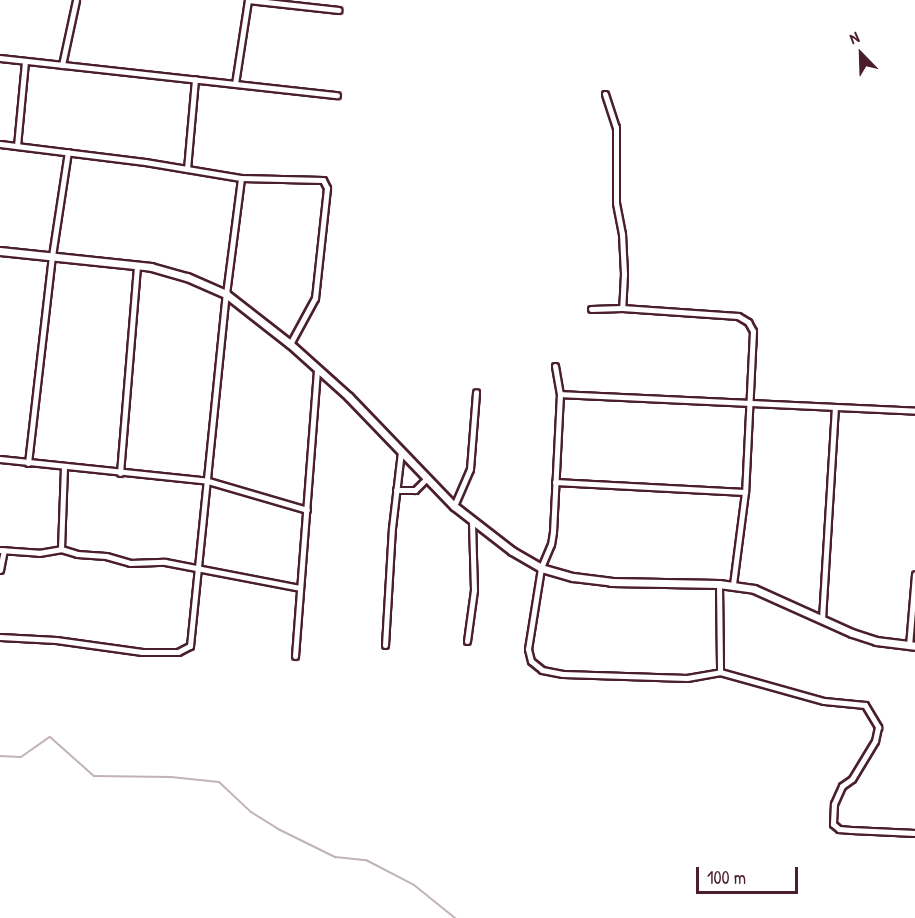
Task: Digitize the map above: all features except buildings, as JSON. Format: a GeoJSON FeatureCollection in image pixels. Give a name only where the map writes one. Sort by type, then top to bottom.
{"type":"FeatureCollection","features":[{"type":"Feature","properties":{"kind":"street"},"geometry":{"type":"LineString","coordinates":[[62,65],[76,0]]}},
{"type":"Feature","properties":{"kind":"street"},"geometry":{"type":"LineString","coordinates":[[235,84],[248,0],[338,10]]}},
{"type":"Feature","properties":{"kind":"street"},"geometry":{"type":"LineString","coordinates":[[0,58],[337,95]]}},
{"type":"Feature","properties":{"kind":"street"},"geometry":{"type":"LineString","coordinates":[[17,146],[26,61]]}},
{"type":"Feature","properties":{"kind":"street"},"geometry":{"type":"LineString","coordinates":[[187,169],[195,79]]}},
{"type":"Feature","properties":{"kind":"street"},"geometry":{"type":"LineString","coordinates":[[605,94],[616,128],[616,202],[622,234],[624,274],[622,308]]}},
{"type":"Feature","properties":{"kind":"street"},"geometry":{"type":"LineString","coordinates":[[0,144],[241,178],[323,180],[327,185],[315,298],[312,309],[290,344]]}},
{"type":"Feature","properties":{"kind":"street"},"geometry":{"type":"LineString","coordinates":[[28,463],[52,256],[68,152]]}},
{"type":"Feature","properties":{"kind":"street"},"geometry":{"type":"LineString","coordinates":[[0,637],[56,640],[142,652],[186,649],[192,639],[226,294],[241,178]]}},
{"type":"Feature","properties":{"kind":"street"},"geometry":{"type":"LineString","coordinates":[[0,250],[137,266],[187,277],[226,294],[290,344],[349,397],[454,506],[541,568],[573,577],[611,582],[719,584],[754,589],[868,638],[912,646],[915,574]]}},
{"type":"Feature","properties":{"kind":"street"},"geometry":{"type":"LineString","coordinates":[[120,473],[137,266]]}},
{"type":"Feature","properties":{"kind":"street"},"geometry":{"type":"LineString","coordinates":[[591,309],[622,308],[744,319],[753,332],[747,404],[745,492],[733,585]]}},
{"type":"Feature","properties":{"kind":"street"},"geometry":{"type":"LineString","coordinates":[[555,366],[560,394],[551,544],[541,568],[528,650],[531,661],[542,670],[563,674],[687,678],[720,672],[785,688],[824,701],[865,705],[878,727],[875,741],[852,779],[842,786],[834,804],[833,824],[839,829],[915,833]]}},
{"type":"Feature","properties":{"kind":"street"},"geometry":{"type":"LineString","coordinates":[[295,656],[317,370]]}},
{"type":"Feature","properties":{"kind":"street"},"geometry":{"type":"LineString","coordinates":[[454,506],[470,469],[476,392]]}},
{"type":"Feature","properties":{"kind":"street"},"geometry":{"type":"LineString","coordinates":[[560,394],[915,411]]}},
{"type":"Feature","properties":{"kind":"street"},"geometry":{"type":"LineString","coordinates":[[822,618],[836,407]]}},
{"type":"Feature","properties":{"kind":"street"},"geometry":{"type":"LineString","coordinates":[[385,645],[401,451]]}},
{"type":"Feature","properties":{"kind":"street"},"geometry":{"type":"LineString","coordinates":[[0,459],[208,481],[307,510]]}},
{"type":"Feature","properties":{"kind":"street"},"geometry":{"type":"LineString","coordinates":[[61,549],[64,467]]}},
{"type":"Feature","properties":{"kind":"street"},"geometry":{"type":"LineString","coordinates":[[396,490],[415,490],[427,478]]}},
{"type":"Feature","properties":{"kind":"street"},"geometry":{"type":"LineString","coordinates":[[555,482],[745,492]]}},
{"type":"Feature","properties":{"kind":"street"},"geometry":{"type":"LineString","coordinates":[[467,640],[474,590],[472,521]]}},
{"type":"Feature","properties":{"kind":"street"},"geometry":{"type":"LineString","coordinates":[[0,570],[2,550],[39,552],[61,549],[77,554],[105,556],[130,563],[165,562],[199,567],[300,588]]}},
{"type":"Feature","properties":{"kind":"street"},"geometry":{"type":"LineString","coordinates":[[719,584],[720,672]]}},
{"type":"Feature","properties":{"kind":"waterway"},"geometry":{"type":"LineString","coordinates":[[0,756],[21,757],[50,737],[94,776],[171,777],[219,782],[251,812],[278,829],[335,857],[366,860],[414,885],[455,918]]}}]}
